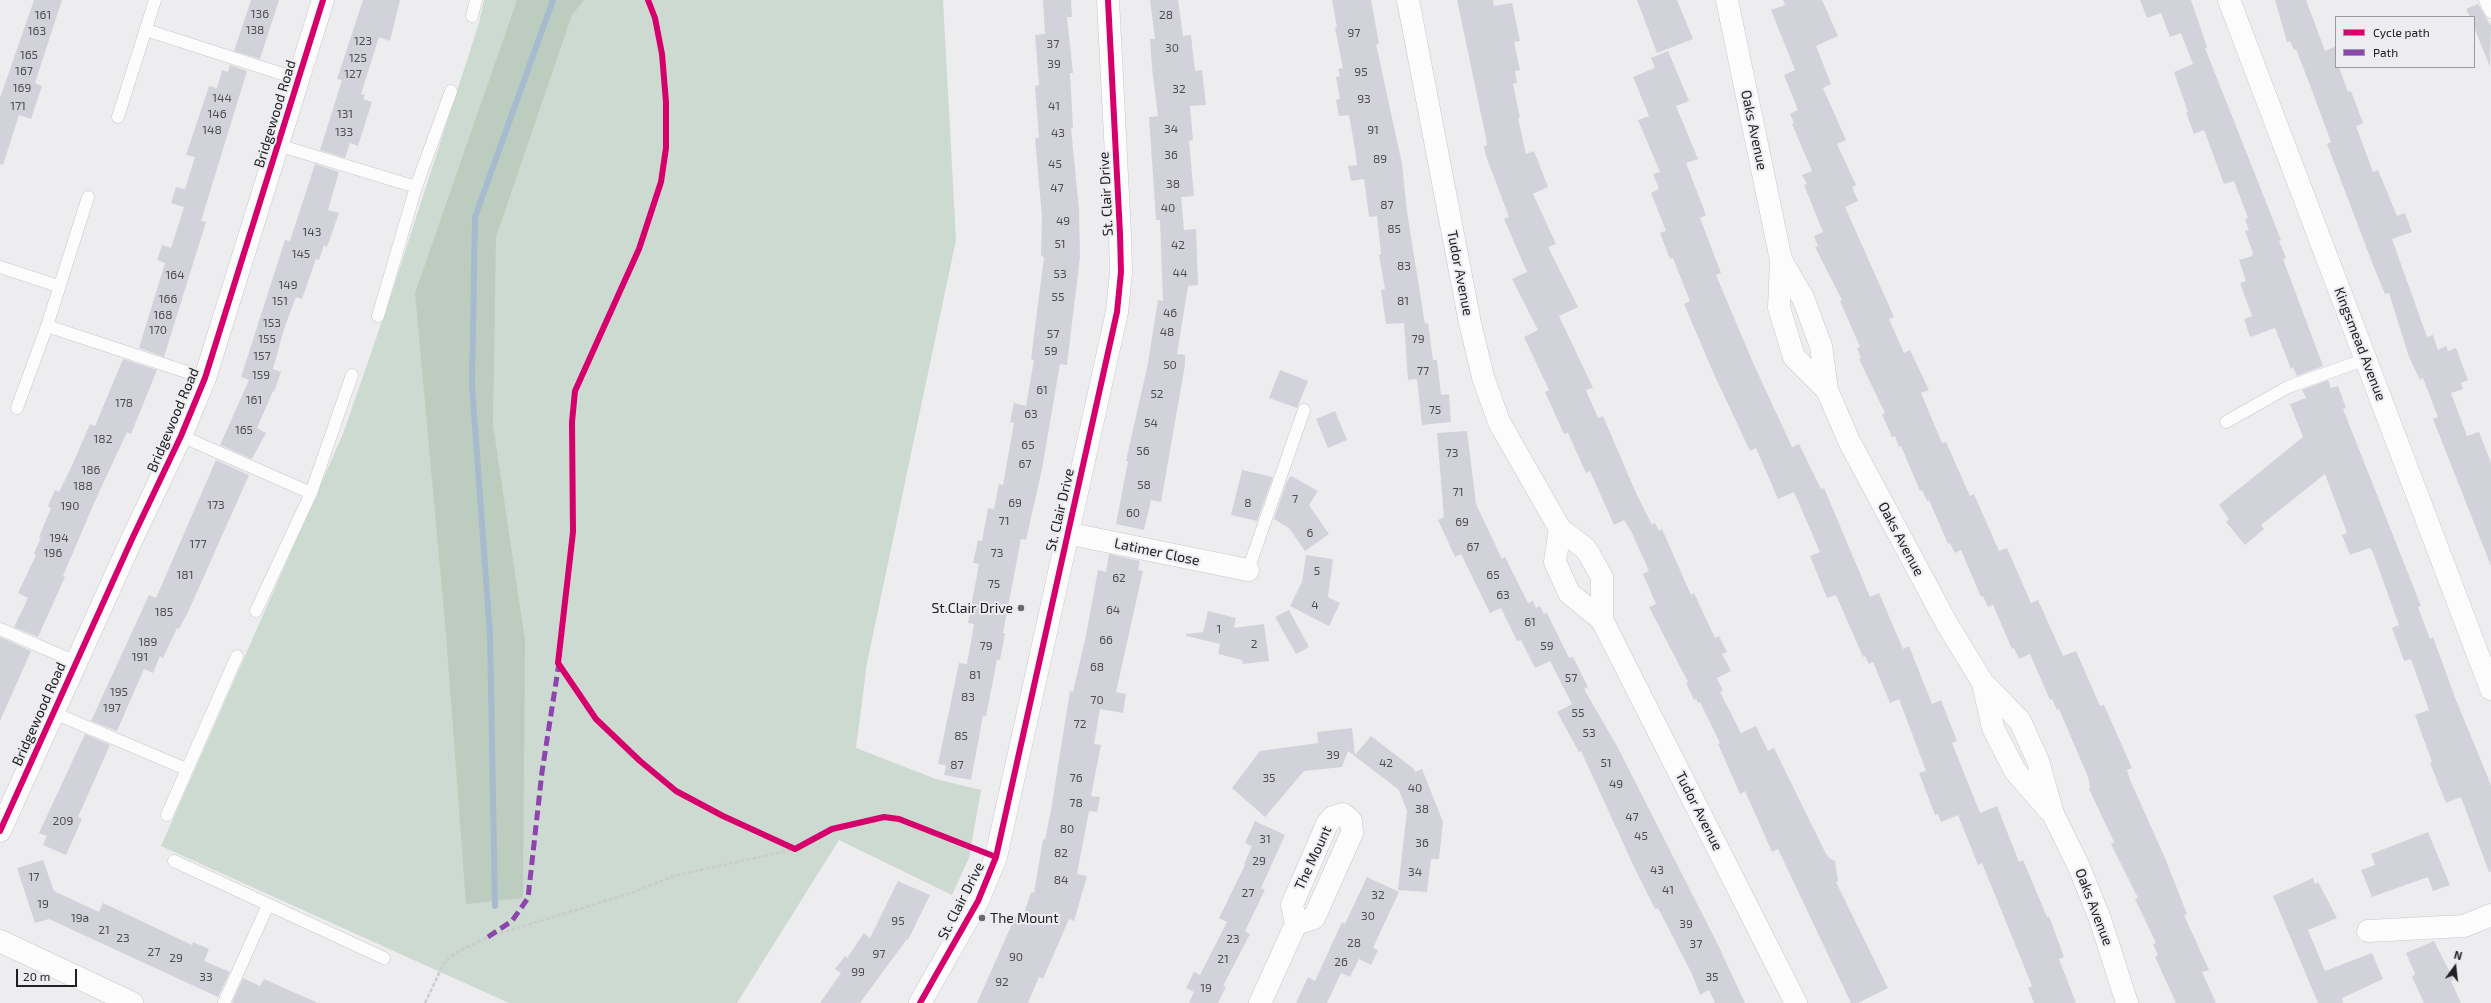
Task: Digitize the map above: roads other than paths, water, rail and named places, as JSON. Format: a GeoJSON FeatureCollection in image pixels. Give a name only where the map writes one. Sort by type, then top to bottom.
{"type":"FeatureCollection","features":[{"type":"Feature","properties":{"kind":"street","name":"Bridgewood Road"},"geometry":{"type":"LineString","coordinates":[[0,831],[76,662],[182,436],[205,378],[322,0]]}},
{"type":"Feature","properties":{"kind":"street","name":"St. Clair Drive"},"geometry":{"type":"LineString","coordinates":[[920,1003],[978,900],[996,857],[1066,534],[1117,312],[1121,272],[1108,0]]}},
{"type":"Feature","properties":{"kind":"street","name":"Tudor Avenue"},"geometry":{"type":"LineString","coordinates":[[1408,0],[1470,323],[1483,376],[1499,422],[1560,529],[1586,549],[1602,577],[1602,620]]}},
{"type":"Feature","properties":{"kind":"street","name":"Oaks Avenue"},"geometry":{"type":"LineString","coordinates":[[1727,0],[1781,260],[1778,308],[1794,357],[1827,390]]}},
{"type":"Feature","properties":{"kind":"street","name":"Kingsmead Avenue"},"geometry":{"type":"LineString","coordinates":[[2229,0],[2491,689]]}},
{"type":"Feature","properties":{"kind":"street","name":"Oaks Avenue"},"geometry":{"type":"LineString","coordinates":[[1781,260],[1803,298],[1821,346],[1827,390],[1849,441],[1947,624],[1983,683],[1993,728],[2015,771],[2053,814],[2079,867],[2100,919],[2127,1003]]}},
{"type":"Feature","properties":{"kind":"street","name":"Tudor Avenue"},"geometry":{"type":"LineString","coordinates":[[1560,529],[1555,562],[1569,593],[1602,620],[1796,1003]]}},
{"type":"Feature","properties":{"kind":"street","name":"Latimer Close"},"geometry":{"type":"LineString","coordinates":[[1066,534],[1248,570]]}},
{"type":"Feature","properties":{"kind":"street"},"geometry":{"type":"LineString","coordinates":[[2368,931],[2464,926],[2491,915]]}},
{"type":"Feature","properties":{"kind":"street"},"geometry":{"type":"LineString","coordinates":[[1260,1003],[1296,924]]}},
{"type":"Feature","properties":{"kind":"street"},"geometry":{"type":"LineString","coordinates":[[0,940],[132,1003]]}},
{"type":"Feature","properties":{"kind":"lane"},"geometry":{"type":"LineString","coordinates":[[118,117],[155,0]]}},
{"type":"Feature","properties":{"kind":"lane"},"geometry":{"type":"LineString","coordinates":[[472,16],[476,0]]}},
{"type":"Feature","properties":{"kind":"lane"},"geometry":{"type":"LineString","coordinates":[[2485,0],[2491,12]]}},
{"type":"Feature","properties":{"kind":"lane"},"geometry":{"type":"LineString","coordinates":[[146,30],[298,79]]}},
{"type":"Feature","properties":{"kind":"lane"},"geometry":{"type":"LineString","coordinates":[[378,316],[416,187],[451,91]]}},
{"type":"Feature","properties":{"kind":"lane"},"geometry":{"type":"LineString","coordinates":[[278,145],[416,187]]}},
{"type":"Feature","properties":{"kind":"lane"},"geometry":{"type":"LineString","coordinates":[[17,408],[47,326],[58,286],[88,197]]}},
{"type":"Feature","properties":{"kind":"lane"},"geometry":{"type":"LineString","coordinates":[[0,267],[58,286]]}},
{"type":"Feature","properties":{"kind":"lane"},"geometry":{"type":"LineString","coordinates":[[47,326],[205,378]]}},
{"type":"Feature","properties":{"kind":"lane"},"geometry":{"type":"LineString","coordinates":[[2226,422],[2288,386],[2366,359]]}},
{"type":"Feature","properties":{"kind":"lane"},"geometry":{"type":"LineString","coordinates":[[256,611],[311,493],[352,375]]}},
{"type":"Feature","properties":{"kind":"lane"},"geometry":{"type":"LineString","coordinates":[[1248,570],[1304,410]]}},
{"type":"Feature","properties":{"kind":"lane"},"geometry":{"type":"LineString","coordinates":[[182,436],[311,493]]}},
{"type":"Feature","properties":{"kind":"lane"},"geometry":{"type":"LineString","coordinates":[[0,629],[76,662]]}},
{"type":"Feature","properties":{"kind":"lane"},"geometry":{"type":"LineString","coordinates":[[167,815],[237,656]]}},
{"type":"Feature","properties":{"kind":"lane"},"geometry":{"type":"LineString","coordinates":[[54,713],[186,769]]}},
{"type":"Feature","properties":{"kind":"lane"},"geometry":{"type":"LineString","coordinates":[[174,861],[384,958]]}},
{"type":"Feature","properties":{"kind":"lane"},"geometry":{"type":"LineString","coordinates":[[224,1003],[268,905]]}},
{"type":"Feature","properties":{"kind":"waterway"},"geometry":{"type":"LineString","coordinates":[[495,906],[490,634],[472,386],[475,217],[553,0]]}},
{"type":"Feature","properties":{"kind":"place","name":"St.Clair Drive"},"geometry":{"type":"Point","coordinates":[1021,608]}},
{"type":"Feature","properties":{"kind":"place","name":"The Mount"},"geometry":{"type":"Point","coordinates":[982,918]}}]}
